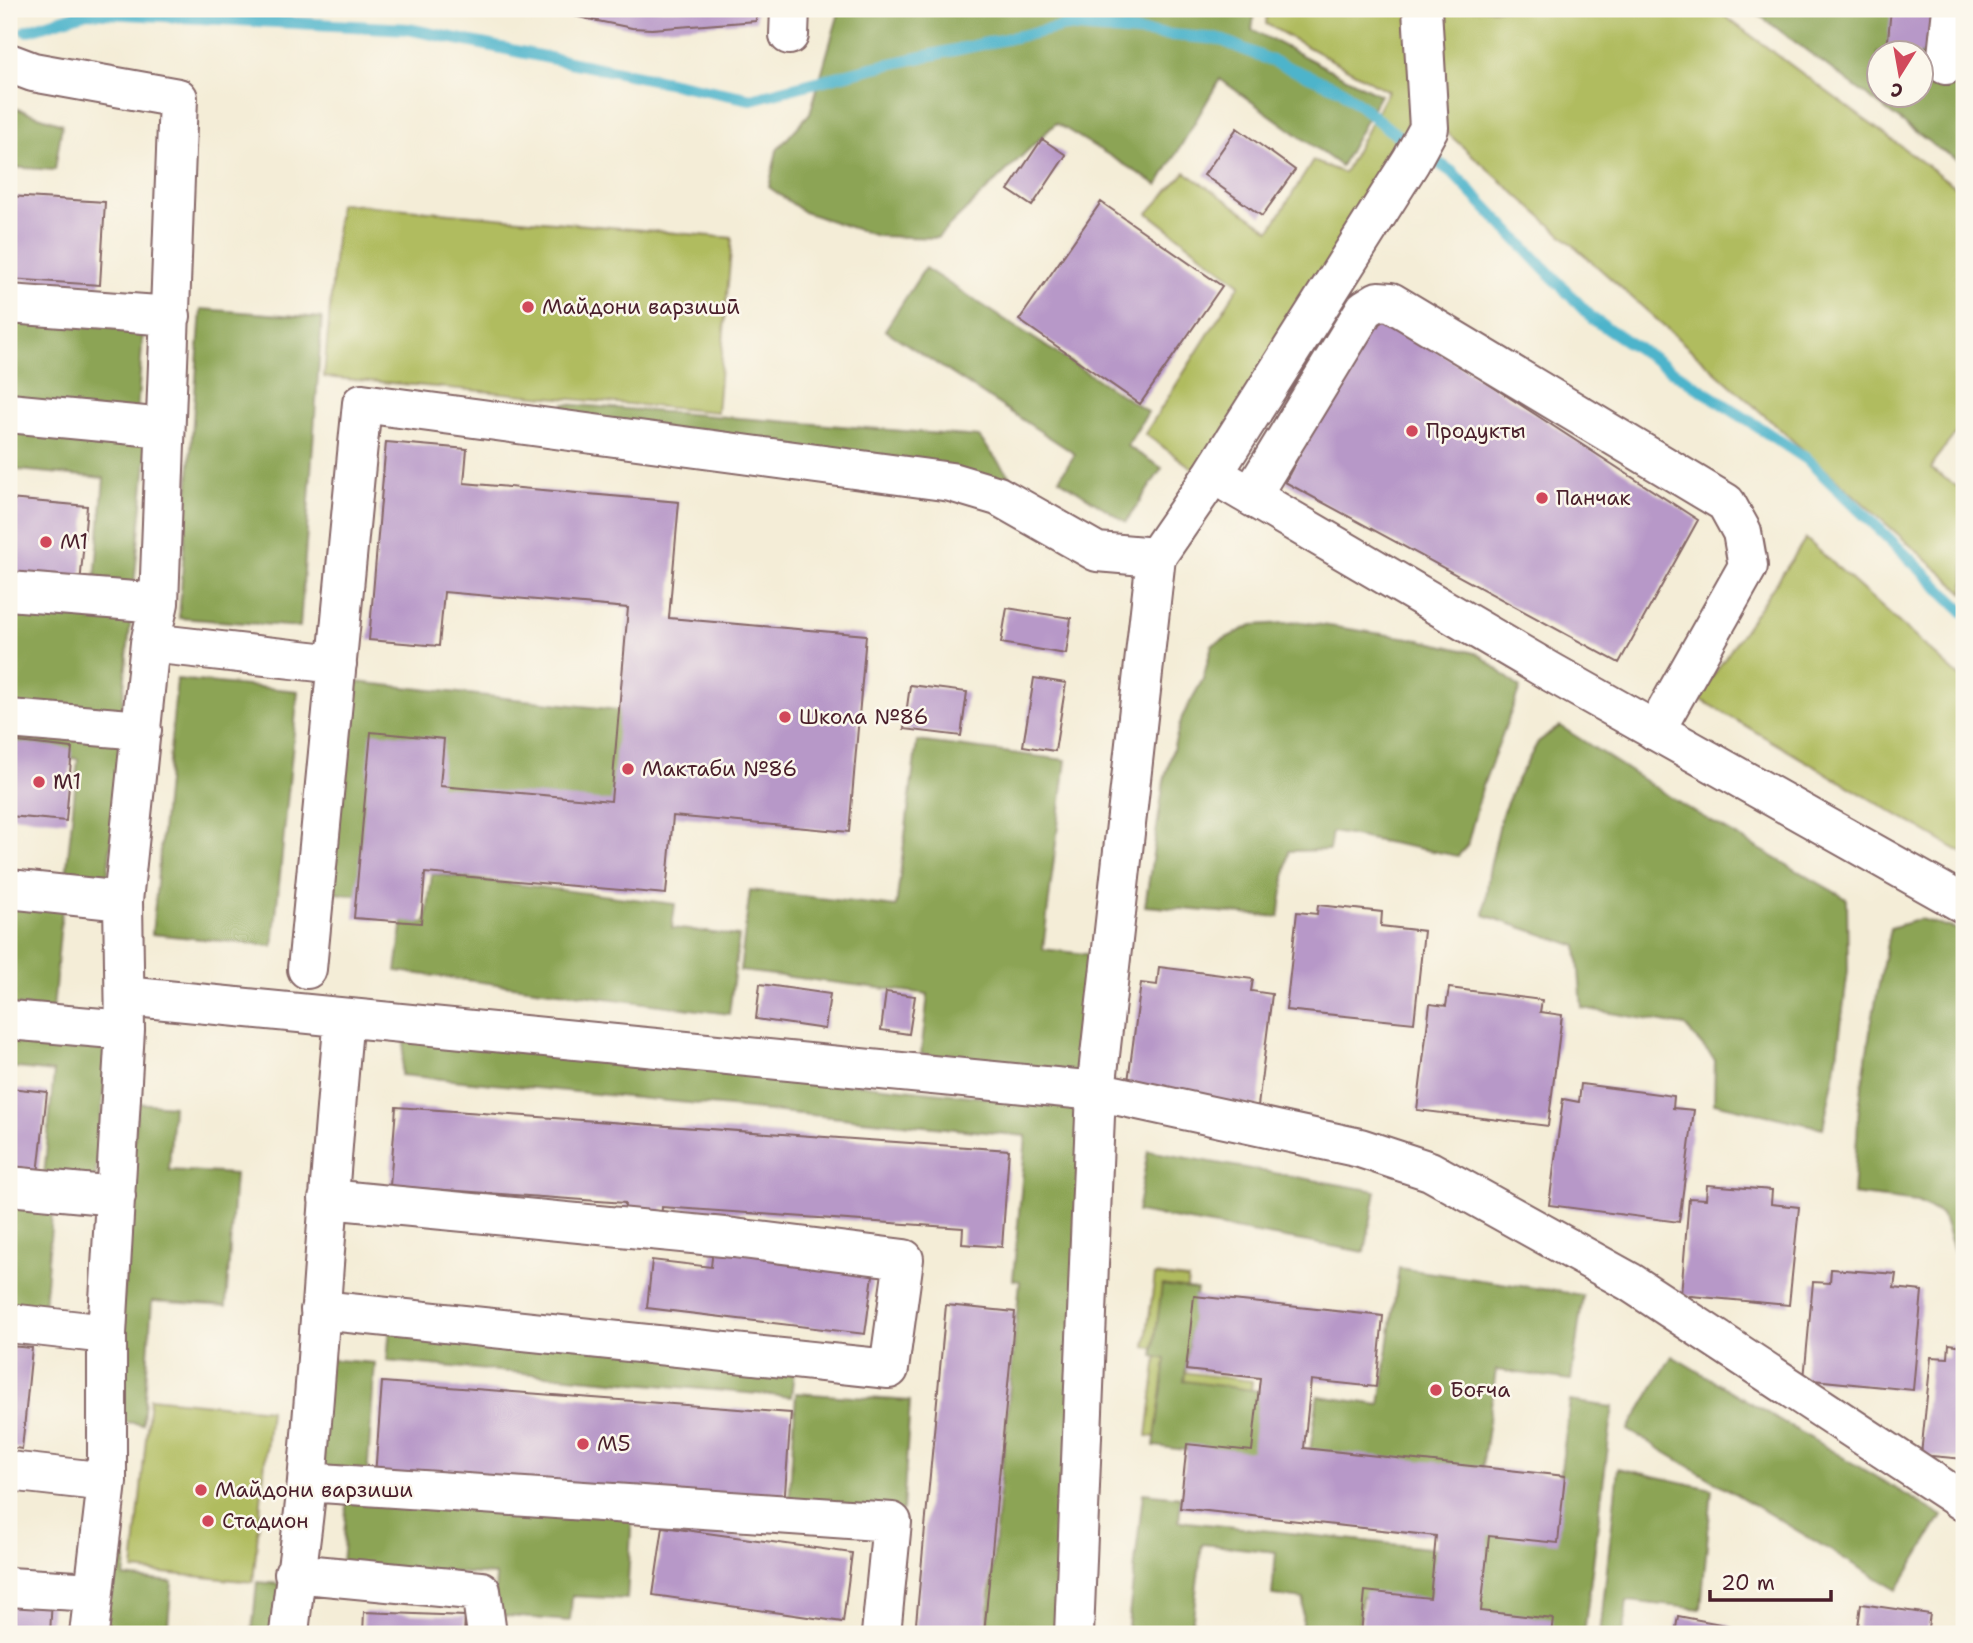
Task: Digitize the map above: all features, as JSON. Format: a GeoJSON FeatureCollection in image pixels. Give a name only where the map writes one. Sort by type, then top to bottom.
{"type":"FeatureCollection","features":[{"type":"Feature","properties":{"kind":"lane"},"geometry":{"type":"LineString","coordinates":[[1074,1634],[1096,1091],[1156,557],[1213,474],[1429,128],[1422,9]]}},
{"type":"Feature","properties":{"kind":"lane"},"geometry":{"type":"LineString","coordinates":[[1947,65],[1952,9]]}},
{"type":"Feature","properties":{"kind":"lane"},"geometry":{"type":"LineString","coordinates":[[9,63],[33,72],[178,98],[159,603],[150,643],[123,901],[125,1013],[107,1334],[107,1482],[89,1634]]}},
{"type":"Feature","properties":{"kind":"lane"},"geometry":{"type":"LineString","coordinates":[[1251,496],[1365,309],[1378,301],[1391,302],[1726,503],[1742,533],[1748,566],[1655,731]]}},
{"type":"Feature","properties":{"kind":"lane"},"geometry":{"type":"LineString","coordinates":[[9,304],[171,316]]}},
{"type":"Feature","properties":{"kind":"lane"},"geometry":{"type":"LineString","coordinates":[[307,969],[362,403],[951,482],[998,496],[1097,552],[1156,557]]}},
{"type":"Feature","properties":{"kind":"lane"},"geometry":{"type":"LineString","coordinates":[[9,413],[164,428]]}},
{"type":"Feature","properties":{"kind":"lane"},"geometry":{"type":"LineString","coordinates":[[1213,474],[1655,731],[1964,904]]}},
{"type":"Feature","properties":{"kind":"lane"},"geometry":{"type":"LineString","coordinates":[[9,592],[159,603]]}},
{"type":"Feature","properties":{"kind":"lane"},"geometry":{"type":"LineString","coordinates":[[150,643],[337,664]]}},
{"type":"Feature","properties":{"kind":"lane"},"geometry":{"type":"LineString","coordinates":[[9,719],[142,730]]}},
{"type":"Feature","properties":{"kind":"lane"},"geometry":{"type":"LineString","coordinates":[[9,889],[123,901]]}},
{"type":"Feature","properties":{"kind":"lane"},"geometry":{"type":"LineString","coordinates":[[9,1020],[125,1013],[344,1018],[1096,1091],[1360,1148],[1430,1171],[1630,1282],[1964,1502]]}},
{"type":"Feature","properties":{"kind":"lane"},"geometry":{"type":"LineString","coordinates":[[289,1634],[294,1573],[307,1482],[344,1018]]}},
{"type":"Feature","properties":{"kind":"lane"},"geometry":{"type":"LineString","coordinates":[[9,1186],[116,1196]]}},
{"type":"Feature","properties":{"kind":"lane"},"geometry":{"type":"LineString","coordinates":[[320,1310],[889,1369],[904,1259],[734,1238],[328,1199]]}},
{"type":"Feature","properties":{"kind":"lane"},"geometry":{"type":"LineString","coordinates":[[9,1323],[107,1334]]}},
{"type":"Feature","properties":{"kind":"lane"},"geometry":{"type":"LineString","coordinates":[[9,1472],[107,1482]]}},
{"type":"Feature","properties":{"kind":"lane"},"geometry":{"type":"LineString","coordinates":[[307,1482],[892,1522],[881,1634]]}},
{"type":"Feature","properties":{"kind":"lane"},"geometry":{"type":"LineString","coordinates":[[294,1573],[481,1591],[487,1634]]}},
{"type":"Feature","properties":{"kind":"lane"},"geometry":{"type":"LineString","coordinates":[[9,1587],[94,1592]]}},
{"type":"Feature","properties":{"kind":"green space"},"geometry":{"type":"Polygon","coordinates":[[[840,9],[1255,9],[1252,30],[1380,95],[1341,166],[1220,79],[1158,185],[1056,123],[937,238],[877,236],[804,212],[769,187],[777,150],[810,113],[840,9]]]}},
{"type":"Feature","properties":{"kind":"green space"},"geometry":{"type":"Polygon","coordinates":[[[1267,9],[1415,9],[1418,127],[1198,472],[1145,434],[1240,284],[1148,213],[1185,172],[1270,230],[1313,161],[1344,173],[1388,91],[1266,24],[1267,9]]]}},
{"type":"Feature","properties":{"kind":"green space"},"geometry":{"type":"Polygon","coordinates":[[[1441,9],[1715,9],[1964,193],[1964,423],[1934,461],[1931,469],[1964,491],[1964,593],[1445,131],[1441,9]]]}},
{"type":"Feature","properties":{"kind":"green space"},"geometry":{"type":"Polygon","coordinates":[[[1751,9],[1943,9],[1964,15],[1964,163],[1937,148],[1883,108],[1934,108],[1934,38],[1864,38],[1864,93],[1751,9]]]}},
{"type":"Feature","properties":{"kind":"green space"},"geometry":{"type":"Polygon","coordinates":[[[9,106],[62,124],[55,170],[9,167],[9,106]]]}},
{"type":"Feature","properties":{"kind":"green space","name":"Майдони варзишӣ"},"geometry":{"type":"Polygon","coordinates":[[[339,203],[732,238],[717,412],[324,377],[339,203]]]}},
{"type":"Feature","properties":{"kind":"green space"},"geometry":{"type":"Polygon","coordinates":[[[925,268],[1148,412],[1127,446],[1162,468],[1126,522],[1059,479],[1075,454],[885,330],[925,268]]]}},
{"type":"Feature","properties":{"kind":"green space"},"geometry":{"type":"Polygon","coordinates":[[[9,309],[144,319],[137,413],[9,405],[9,309]]]}},
{"type":"Feature","properties":{"kind":"green space"},"geometry":{"type":"Polygon","coordinates":[[[201,309],[322,318],[300,627],[179,618],[201,309]]]}},
{"type":"Feature","properties":{"kind":"green space"},"geometry":{"type":"Polygon","coordinates":[[[564,404],[979,437],[1011,478],[984,479],[562,424],[564,404]]]}},
{"type":"Feature","properties":{"kind":"green space"},"geometry":{"type":"Polygon","coordinates":[[[9,419],[149,432],[133,596],[94,592],[104,478],[9,469],[9,419]]]}},
{"type":"Feature","properties":{"kind":"green space"},"geometry":{"type":"Polygon","coordinates":[[[1806,539],[1964,681],[1964,854],[1698,698],[1806,539]]]}},
{"type":"Feature","properties":{"kind":"green space"},"geometry":{"type":"Polygon","coordinates":[[[9,605],[131,616],[121,717],[9,708],[9,605]]]}},
{"type":"Feature","properties":{"kind":"green space"},"geometry":{"type":"Polygon","coordinates":[[[1302,622],[1416,639],[1479,654],[1520,688],[1482,788],[1467,846],[1458,856],[1332,832],[1329,850],[1289,851],[1279,917],[1145,906],[1164,781],[1182,717],[1203,679],[1212,645],[1252,625],[1302,622]]]}},
{"type":"Feature","properties":{"kind":"green space"},"geometry":{"type":"Polygon","coordinates":[[[177,679],[298,691],[273,946],[152,934],[177,679]]]}},
{"type":"Feature","properties":{"kind":"green space"},"geometry":{"type":"Polygon","coordinates":[[[347,681],[646,713],[635,820],[388,794],[376,897],[325,892],[347,681]]]}},
{"type":"Feature","properties":{"kind":"green space"},"geometry":{"type":"Polygon","coordinates":[[[9,721],[122,733],[104,913],[62,910],[53,1010],[9,1005],[9,873],[66,877],[78,759],[9,752],[9,721]]]}},
{"type":"Feature","properties":{"kind":"green space"},"geometry":{"type":"Polygon","coordinates":[[[1560,726],[1684,806],[1847,899],[1848,971],[1835,1071],[1823,1128],[1714,1103],[1715,1060],[1685,1026],[1582,1008],[1577,946],[1484,915],[1489,872],[1502,814],[1538,742],[1560,726]]]}},
{"type":"Feature","properties":{"kind":"green space"},"geometry":{"type":"Polygon","coordinates":[[[917,741],[1066,760],[1043,949],[1094,955],[1079,1074],[921,1054],[928,994],[740,971],[750,890],[896,907],[917,741]]]}},
{"type":"Feature","properties":{"kind":"green space"},"geometry":{"type":"Polygon","coordinates":[[[432,874],[675,904],[672,928],[739,936],[729,1014],[396,971],[403,920],[426,923],[432,874]]]}},
{"type":"Feature","properties":{"kind":"green space"},"geometry":{"type":"Polygon","coordinates":[[[1920,919],[1964,931],[1964,1259],[1955,1253],[1942,1214],[1917,1202],[1853,1194],[1859,1107],[1871,1025],[1890,928],[1920,919]]]}},
{"type":"Feature","properties":{"kind":"green space"},"geometry":{"type":"Polygon","coordinates":[[[9,1023],[109,1033],[95,1181],[44,1176],[54,1072],[9,1067],[9,1023]]]}},
{"type":"Feature","properties":{"kind":"green space"},"geometry":{"type":"Polygon","coordinates":[[[405,1037],[1094,1109],[1059,1634],[986,1634],[1020,1281],[1013,1280],[1026,1136],[401,1075],[405,1037]]]}},
{"type":"Feature","properties":{"kind":"green space"},"geometry":{"type":"Polygon","coordinates":[[[137,1103],[173,1106],[169,1170],[235,1174],[226,1306],[152,1301],[143,1424],[114,1421],[137,1103]]]}},
{"type":"Feature","properties":{"kind":"green space"},"geometry":{"type":"Polygon","coordinates":[[[1148,1151],[1376,1191],[1365,1252],[1137,1212],[1148,1151]]]}},
{"type":"Feature","properties":{"kind":"green space"},"geometry":{"type":"Polygon","coordinates":[[[9,1200],[53,1205],[42,1330],[9,1327],[9,1200]]]}},
{"type":"Feature","properties":{"kind":"green space"},"geometry":{"type":"Polygon","coordinates":[[[1399,1268],[1583,1295],[1571,1380],[1496,1370],[1481,1476],[1310,1451],[1318,1396],[1380,1405],[1399,1268]]]}},
{"type":"Feature","properties":{"kind":"green space"},"geometry":{"type":"Polygon","coordinates":[[[1155,1275],[1188,1279],[1176,1371],[1252,1381],[1245,1449],[1147,1436],[1158,1349],[1145,1347],[1155,1275]]]}},
{"type":"Feature","properties":{"kind":"green space"},"geometry":{"type":"Polygon","coordinates":[[[1162,1285],[1197,1290],[1184,1381],[1260,1391],[1253,1459],[1154,1446],[1166,1359],[1153,1356],[1162,1285]]]}},
{"type":"Feature","properties":{"kind":"green space"},"geometry":{"type":"Polygon","coordinates":[[[390,1326],[795,1362],[791,1397],[387,1361],[390,1326]]]}},
{"type":"Feature","properties":{"kind":"green space"},"geometry":{"type":"Polygon","coordinates":[[[1672,1356],[1942,1516],[1897,1590],[1628,1430],[1672,1356]]]}},
{"type":"Feature","properties":{"kind":"green space"},"geometry":{"type":"Polygon","coordinates":[[[325,1359],[375,1363],[367,1477],[316,1474],[325,1359]]]}},
{"type":"Feature","properties":{"kind":"green space"},"geometry":{"type":"Polygon","coordinates":[[[796,1393],[910,1401],[903,1511],[789,1504],[796,1393]]]}},
{"type":"Feature","properties":{"kind":"green space","name":"Майдони варзиши"},"geometry":{"type":"Polygon","coordinates":[[[150,1398],[270,1410],[253,1582],[133,1570],[150,1398]]]}},
{"type":"Feature","properties":{"kind":"green space"},"geometry":{"type":"Polygon","coordinates":[[[1570,1401],[1613,1407],[1584,1634],[1462,1634],[1477,1521],[1553,1531],[1570,1401]]]}},
{"type":"Feature","properties":{"kind":"green space"},"geometry":{"type":"Polygon","coordinates":[[[1618,1468],[1712,1489],[1701,1609],[1627,1601],[1623,1634],[1600,1634],[1618,1468]]]}},
{"type":"Feature","properties":{"kind":"green space"},"geometry":{"type":"Polygon","coordinates":[[[1143,1493],[1181,1497],[1179,1521],[1437,1549],[1431,1605],[1362,1597],[1358,1634],[1301,1634],[1304,1599],[1272,1595],[1276,1552],[1202,1544],[1191,1634],[1127,1634],[1143,1493]]]}},
{"type":"Feature","properties":{"kind":"green space"},"geometry":{"type":"Polygon","coordinates":[[[347,1495],[632,1514],[627,1599],[572,1596],[570,1621],[494,1615],[496,1575],[342,1565],[347,1495]]]}},
{"type":"Feature","properties":{"kind":"green space"},"geometry":{"type":"Polygon","coordinates":[[[105,1549],[127,1551],[124,1577],[172,1582],[167,1634],[97,1634],[105,1549]]]}},
{"type":"Feature","properties":{"kind":"green space"},"geometry":{"type":"Polygon","coordinates":[[[257,1582],[293,1585],[288,1634],[252,1634],[257,1582]]]}},
{"type":"Feature","properties":{"kind":"building"},"geometry":{"type":"Polygon","coordinates":[[[539,9],[756,9],[756,21],[652,29],[632,28],[539,9]]]}},
{"type":"Feature","properties":{"kind":"building"},"geometry":{"type":"Polygon","coordinates":[[[1891,9],[1933,9],[1930,38],[1888,38],[1891,9]]]}},
{"type":"Feature","properties":{"kind":"building"},"geometry":{"type":"Polygon","coordinates":[[[1237,128],[1295,170],[1262,216],[1204,175],[1237,128]]]}},
{"type":"Feature","properties":{"kind":"building"},"geometry":{"type":"Polygon","coordinates":[[[1042,139],[1066,155],[1032,206],[1008,190],[1042,139]]]}},
{"type":"Feature","properties":{"kind":"building"},"geometry":{"type":"Polygon","coordinates":[[[9,196],[105,202],[100,285],[9,279],[9,196]]]}},
{"type":"Feature","properties":{"kind":"building"},"geometry":{"type":"Polygon","coordinates":[[[1101,202],[1222,286],[1140,404],[1019,320],[1101,202]]]}},
{"type":"Feature","properties":{"kind":"building"},"geometry":{"type":"Polygon","coordinates":[[[1376,311],[1698,520],[1619,663],[1285,482],[1376,311]]]}},
{"type":"Feature","properties":{"kind":"building"},"geometry":{"type":"Polygon","coordinates":[[[386,442],[467,449],[464,483],[679,502],[669,618],[866,635],[849,832],[673,816],[666,894],[425,873],[421,923],[354,918],[371,732],[444,739],[440,786],[611,801],[628,608],[444,592],[439,646],[369,640],[386,442]]]}},
{"type":"Feature","properties":{"kind":"building","name":"М1"},"geometry":{"type":"Polygon","coordinates":[[[9,499],[87,506],[80,585],[9,578],[9,499]]]}},
{"type":"Feature","properties":{"kind":"building"},"geometry":{"type":"Polygon","coordinates":[[[1007,608],[1071,618],[1066,654],[1001,643],[1007,608]]]}},
{"type":"Feature","properties":{"kind":"building"},"geometry":{"type":"Polygon","coordinates":[[[1034,678],[1066,683],[1055,751],[1023,746],[1034,678]]]}},
{"type":"Feature","properties":{"kind":"building"},"geometry":{"type":"Polygon","coordinates":[[[910,685],[967,692],[961,736],[904,729],[910,685]]]}},
{"type":"Feature","properties":{"kind":"building","name":"M1"},"geometry":{"type":"Polygon","coordinates":[[[9,741],[72,748],[66,821],[9,816],[9,741]]]}},
{"type":"Feature","properties":{"kind":"building"},"geometry":{"type":"Polygon","coordinates":[[[1318,905],[1382,912],[1381,926],[1424,931],[1414,1023],[1286,1010],[1297,912],[1317,914],[1318,905]]]}},
{"type":"Feature","properties":{"kind":"building"},"geometry":{"type":"Polygon","coordinates":[[[1159,967],[1253,979],[1251,991],[1272,994],[1258,1106],[1127,1089],[1141,983],[1157,985],[1159,967]]]}},
{"type":"Feature","properties":{"kind":"building"},"geometry":{"type":"Polygon","coordinates":[[[760,984],[830,994],[825,1029],[756,1019],[760,984]]]}},
{"type":"Feature","properties":{"kind":"building"},"geometry":{"type":"Polygon","coordinates":[[[1449,988],[1542,1000],[1540,1012],[1562,1015],[1548,1126],[1417,1110],[1430,1004],[1446,1006],[1449,988]]]}},
{"type":"Feature","properties":{"kind":"building"},"geometry":{"type":"Polygon","coordinates":[[[886,992],[915,996],[909,1034],[881,1030],[886,992]]]}},
{"type":"Feature","properties":{"kind":"building"},"geometry":{"type":"Polygon","coordinates":[[[1581,1084],[1674,1096],[1673,1108],[1694,1110],[1679,1222],[1549,1205],[1563,1099],[1579,1102],[1581,1084]]]}},
{"type":"Feature","properties":{"kind":"building"},"geometry":{"type":"Polygon","coordinates":[[[9,1088],[47,1092],[38,1174],[9,1171],[9,1088]]]}},
{"type":"Feature","properties":{"kind":"building"},"geometry":{"type":"Polygon","coordinates":[[[396,1107],[1009,1150],[1002,1247],[962,1244],[963,1228],[662,1207],[661,1221],[624,1219],[625,1203],[390,1186],[396,1107]]]}},
{"type":"Feature","properties":{"kind":"building"},"geometry":{"type":"Polygon","coordinates":[[[1707,1185],[1772,1190],[1771,1204],[1799,1207],[1789,1305],[1681,1295],[1689,1198],[1706,1199],[1707,1185]]]}},
{"type":"Feature","properties":{"kind":"building"},"geometry":{"type":"Polygon","coordinates":[[[713,1248],[874,1268],[865,1334],[647,1308],[652,1260],[711,1267],[713,1248]]]}},
{"type":"Feature","properties":{"kind":"building"},"geometry":{"type":"Polygon","coordinates":[[[1831,1269],[1896,1274],[1894,1288],[1922,1291],[1913,1390],[1804,1379],[1813,1282],[1830,1283],[1831,1269]]]}},
{"type":"Feature","properties":{"kind":"building"},"geometry":{"type":"Polygon","coordinates":[[[1194,1296],[1383,1316],[1376,1387],[1311,1380],[1304,1448],[1565,1476],[1558,1543],[1489,1536],[1481,1611],[1553,1619],[1551,1634],[1361,1634],[1365,1591],[1430,1598],[1436,1536],[1180,1508],[1187,1444],[1252,1451],[1260,1378],[1186,1370],[1194,1296]]]}},
{"type":"Feature","properties":{"kind":"building"},"geometry":{"type":"Polygon","coordinates":[[[946,1305],[1015,1312],[984,1634],[915,1634],[946,1305]]]}},
{"type":"Feature","properties":{"kind":"building"},"geometry":{"type":"Polygon","coordinates":[[[1949,1344],[1964,1346],[1964,1459],[1921,1455],[1931,1357],[1948,1358],[1949,1344]]]}},
{"type":"Feature","properties":{"kind":"building"},"geometry":{"type":"Polygon","coordinates":[[[9,1346],[32,1348],[22,1449],[9,1447],[9,1346]]]}},
{"type":"Feature","properties":{"kind":"building","name":"М5"},"geometry":{"type":"Polygon","coordinates":[[[382,1382],[791,1413],[784,1506],[375,1476],[382,1382]]]}},
{"type":"Feature","properties":{"kind":"building"},"geometry":{"type":"Polygon","coordinates":[[[663,1527],[852,1553],[843,1622],[653,1595],[663,1527]]]}},
{"type":"Feature","properties":{"kind":"building"},"geometry":{"type":"Polygon","coordinates":[[[9,1596],[52,1599],[50,1634],[9,1634],[9,1596]]]}},
{"type":"Feature","properties":{"kind":"building"},"geometry":{"type":"Polygon","coordinates":[[[1861,1604],[1930,1614],[1927,1634],[1857,1634],[1861,1604]]]}},
{"type":"Feature","properties":{"kind":"building"},"geometry":{"type":"Polygon","coordinates":[[[364,1612],[465,1616],[464,1634],[363,1634],[364,1612]]]}},
{"type":"Feature","properties":{"kind":"building"},"geometry":{"type":"Polygon","coordinates":[[[1678,1616],[1731,1626],[1730,1634],[1675,1634],[1678,1616]]]}},
{"type":"Feature","properties":{"kind":"waterway"},"geometry":{"type":"LineString","coordinates":[[26,31],[87,12],[408,29],[751,99],[871,68],[1066,26],[1219,39],[1340,89],[1390,130],[1452,172],[1593,319],[1807,459],[1964,612]]}},
{"type":"Feature","properties":{"kind":"place","name":"Майдони варзишӣ"},"geometry":{"type":"Point","coordinates":[528,307]}},
{"type":"Feature","properties":{"kind":"place","name":"Продукты"},"geometry":{"type":"Point","coordinates":[1412,431]}},
{"type":"Feature","properties":{"kind":"place","name":"Панчак"},"geometry":{"type":"Point","coordinates":[1542,498]}},
{"type":"Feature","properties":{"kind":"place","name":"М1"},"geometry":{"type":"Point","coordinates":[46,542]}},
{"type":"Feature","properties":{"kind":"place","name":"Школа №86"},"geometry":{"type":"Point","coordinates":[785,717]}},
{"type":"Feature","properties":{"kind":"place","name":"Мактаби №86"},"geometry":{"type":"Point","coordinates":[628,769]}},
{"type":"Feature","properties":{"kind":"place","name":"M1"},"geometry":{"type":"Point","coordinates":[39,782]}},
{"type":"Feature","properties":{"kind":"place","name":"Боғча"},"geometry":{"type":"Point","coordinates":[1436,1390]}},
{"type":"Feature","properties":{"kind":"place","name":"М5"},"geometry":{"type":"Point","coordinates":[583,1444]}},
{"type":"Feature","properties":{"kind":"place","name":"Майдони варзиши"},"geometry":{"type":"Point","coordinates":[201,1490]}},
{"type":"Feature","properties":{"kind":"place","name":"Стадион"},"geometry":{"type":"Point","coordinates":[208,1521]}}]}
